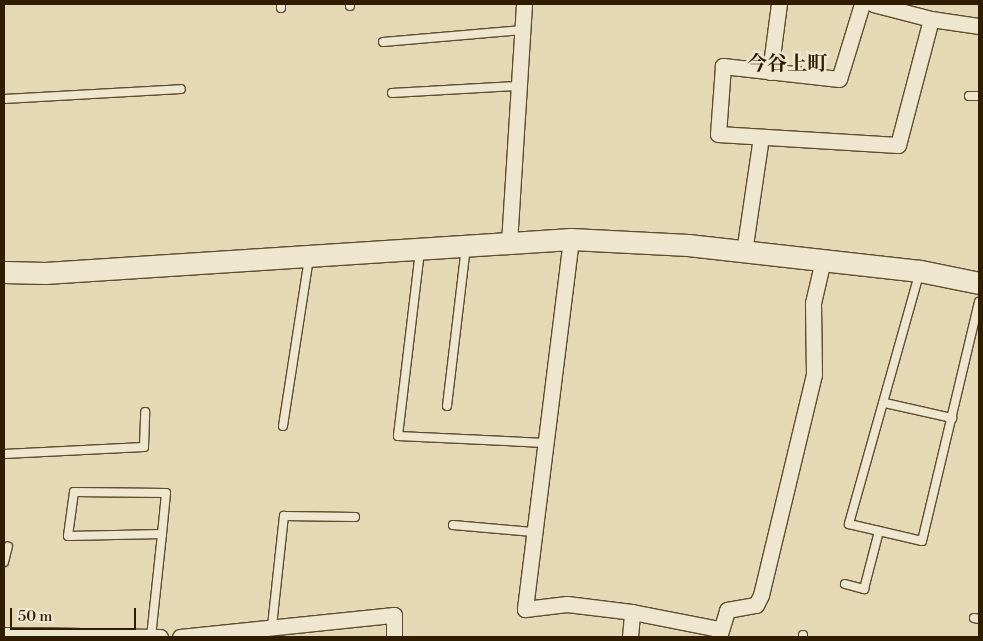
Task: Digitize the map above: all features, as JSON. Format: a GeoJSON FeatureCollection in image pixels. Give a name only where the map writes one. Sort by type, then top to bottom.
{"type":"FeatureCollection","features":[{"type":"Feature","properties":{"kind":"street"},"geometry":{"type":"LineString","coordinates":[[509,242],[517,86],[524,4]]}},
{"type":"Feature","properties":{"kind":"street"},"geometry":{"type":"LineString","coordinates":[[770,72],[779,4]]}},
{"type":"Feature","properties":{"kind":"street"},"geometry":{"type":"LineString","coordinates":[[862,4],[839,79],[723,66],[718,134],[898,145],[924,13]]}},
{"type":"Feature","properties":{"kind":"street"},"geometry":{"type":"LineString","coordinates":[[873,4],[924,13],[979,26]]}},
{"type":"Feature","properties":{"kind":"street"},"geometry":{"type":"LineString","coordinates":[[744,252],[761,137]]}},
{"type":"Feature","properties":{"kind":"street"},"geometry":{"type":"LineString","coordinates":[[571,239],[533,532],[525,609],[567,604],[632,612],[719,633],[727,610],[756,605],[761,595],[814,375],[813,303],[823,260]]}},
{"type":"Feature","properties":{"kind":"street"},"geometry":{"type":"LineString","coordinates":[[4,272],[45,274],[571,239],[688,245],[920,272],[979,283]]}},
{"type":"Feature","properties":{"kind":"street"},"geometry":{"type":"LineString","coordinates":[[630,637],[632,612]]}},
{"type":"Feature","properties":{"kind":"street"},"geometry":{"type":"LineString","coordinates":[[180,637],[220,636],[272,626],[301,630],[394,615],[394,637]]}},
{"type":"Feature","properties":{"kind":"street"},"geometry":{"type":"LineString","coordinates":[[4,635],[160,637]]}},
{"type":"Feature","properties":{"kind":"lane"},"geometry":{"type":"LineString","coordinates":[[383,42],[522,30]]}},
{"type":"Feature","properties":{"kind":"lane"},"geometry":{"type":"LineString","coordinates":[[392,93],[517,86]]}},
{"type":"Feature","properties":{"kind":"lane"},"geometry":{"type":"LineString","coordinates":[[4,99],[180,89]]}},
{"type":"Feature","properties":{"kind":"lane"},"geometry":{"type":"LineString","coordinates":[[969,96],[979,96]]}},
{"type":"Feature","properties":{"kind":"lane"},"geometry":{"type":"LineString","coordinates":[[447,406],[466,245]]}},
{"type":"Feature","properties":{"kind":"lane"},"geometry":{"type":"LineString","coordinates":[[420,249],[398,436],[545,443]]}},
{"type":"Feature","properties":{"kind":"lane"},"geometry":{"type":"LineString","coordinates":[[283,426],[310,256]]}},
{"type":"Feature","properties":{"kind":"lane"},"geometry":{"type":"LineString","coordinates":[[920,272],[885,403],[849,524],[922,541],[979,302]]}},
{"type":"Feature","properties":{"kind":"lane"},"geometry":{"type":"LineString","coordinates":[[885,403],[952,418]]}},
{"type":"Feature","properties":{"kind":"lane"},"geometry":{"type":"LineString","coordinates":[[4,454],[144,447],[145,412]]}},
{"type":"Feature","properties":{"kind":"lane"},"geometry":{"type":"LineString","coordinates":[[151,637],[162,534],[166,493],[74,492],[68,536],[162,534]]}},
{"type":"Feature","properties":{"kind":"lane"},"geometry":{"type":"LineString","coordinates":[[272,626],[284,516],[355,517]]}},
{"type":"Feature","properties":{"kind":"lane"},"geometry":{"type":"LineString","coordinates":[[453,525],[533,532]]}},
{"type":"Feature","properties":{"kind":"lane"},"geometry":{"type":"LineString","coordinates":[[845,584],[864,589],[880,531]]}},
{"type":"Feature","properties":{"kind":"lane"},"geometry":{"type":"LineString","coordinates":[[4,562],[8,546]]}},
{"type":"Feature","properties":{"kind":"district","name":"今谷上町"},"geometry":{"type":"Point","coordinates":[787,64]}}]}
